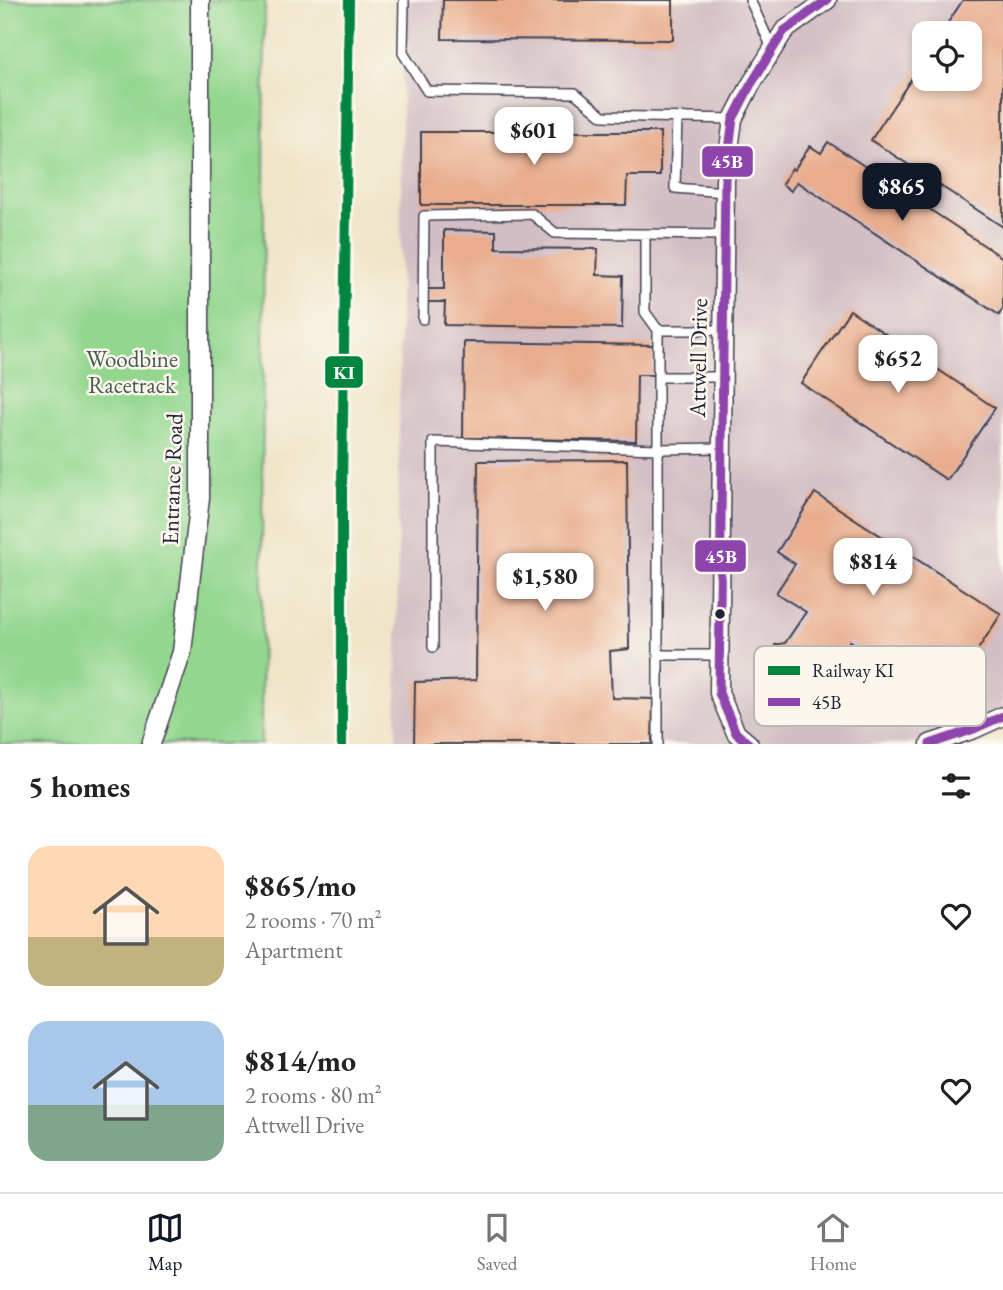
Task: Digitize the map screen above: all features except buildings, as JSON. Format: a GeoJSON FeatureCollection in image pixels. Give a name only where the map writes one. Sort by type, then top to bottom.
{"type":"FeatureCollection","features":[{"type":"Feature","properties":{"kind":"street","name":"Entrance Road"},"geometry":{"type":"LineString","coordinates":[[151,744],[182,652],[200,498],[200,0]]}},
{"type":"Feature","properties":{"kind":"street","name":"Attwell Drive"},"geometry":{"type":"LineString","coordinates":[[749,744],[736,733],[719,694],[725,180],[733,119],[750,86],[784,31],[827,0]]}},
{"type":"Feature","properties":{"kind":"street"},"geometry":{"type":"LineString","coordinates":[[986,724],[1003,716]]}},
{"type":"Feature","properties":{"kind":"street"},"geometry":{"type":"LineString","coordinates":[[930,744],[981,726]]}},
{"type":"Feature","properties":{"kind":"lane"},"geometry":{"type":"LineString","coordinates":[[404,0],[403,53],[427,91],[575,93],[603,116],[733,119]]}},
{"type":"Feature","properties":{"kind":"lane"},"geometry":{"type":"LineString","coordinates":[[750,0],[773,50]]}},
{"type":"Feature","properties":{"kind":"lane"},"geometry":{"type":"LineString","coordinates":[[677,118],[675,188],[725,192]]}},
{"type":"Feature","properties":{"kind":"lane"},"geometry":{"type":"LineString","coordinates":[[423,319],[424,216],[533,214],[555,233],[724,235]]}},
{"type":"Feature","properties":{"kind":"lane"},"geometry":{"type":"LineString","coordinates":[[645,234],[645,312],[658,330],[658,744]]}},
{"type":"Feature","properties":{"kind":"lane"},"geometry":{"type":"LineString","coordinates":[[658,330],[723,330]]}},
{"type":"Feature","properties":{"kind":"lane"},"geometry":{"type":"LineString","coordinates":[[659,377],[722,377]]}},
{"type":"Feature","properties":{"kind":"lane"},"geometry":{"type":"LineString","coordinates":[[433,647],[433,442],[722,449]]}},
{"type":"Feature","properties":{"kind":"lane"},"geometry":{"type":"LineString","coordinates":[[658,655],[719,655]]}},
{"type":"Feature","properties":{"kind":"shaded area"},"geometry":{"type":"Polygon","coordinates":[[[403,0],[1003,0],[1003,728],[982,744],[396,744],[403,0]]]}},
{"type":"Feature","properties":{"kind":"green space","name":"Woodbine Racetrack"},"geometry":{"type":"Polygon","coordinates":[[[0,0],[265,0],[261,744],[0,744],[0,0]]]}},
{"type":"Feature","properties":{"kind":"rail line","name":"KI"},"geometry":{"type":"LineString","coordinates":[[342,744],[342,485],[349,0]]}},
{"type":"Feature","properties":{"kind":"transit line","name":"45B"},"geometry":{"type":"LineString","coordinates":[[749,744],[736,733],[719,693],[725,180],[733,119],[750,86],[784,31],[827,0]]}},
{"type":"Feature","properties":{"kind":"transit line","name":"45B"},"geometry":{"type":"LineString","coordinates":[[986,724],[1003,716]]}},
{"type":"Feature","properties":{"kind":"transit line","name":"45B"},"geometry":{"type":"LineString","coordinates":[[930,744],[981,726]]}}]}
